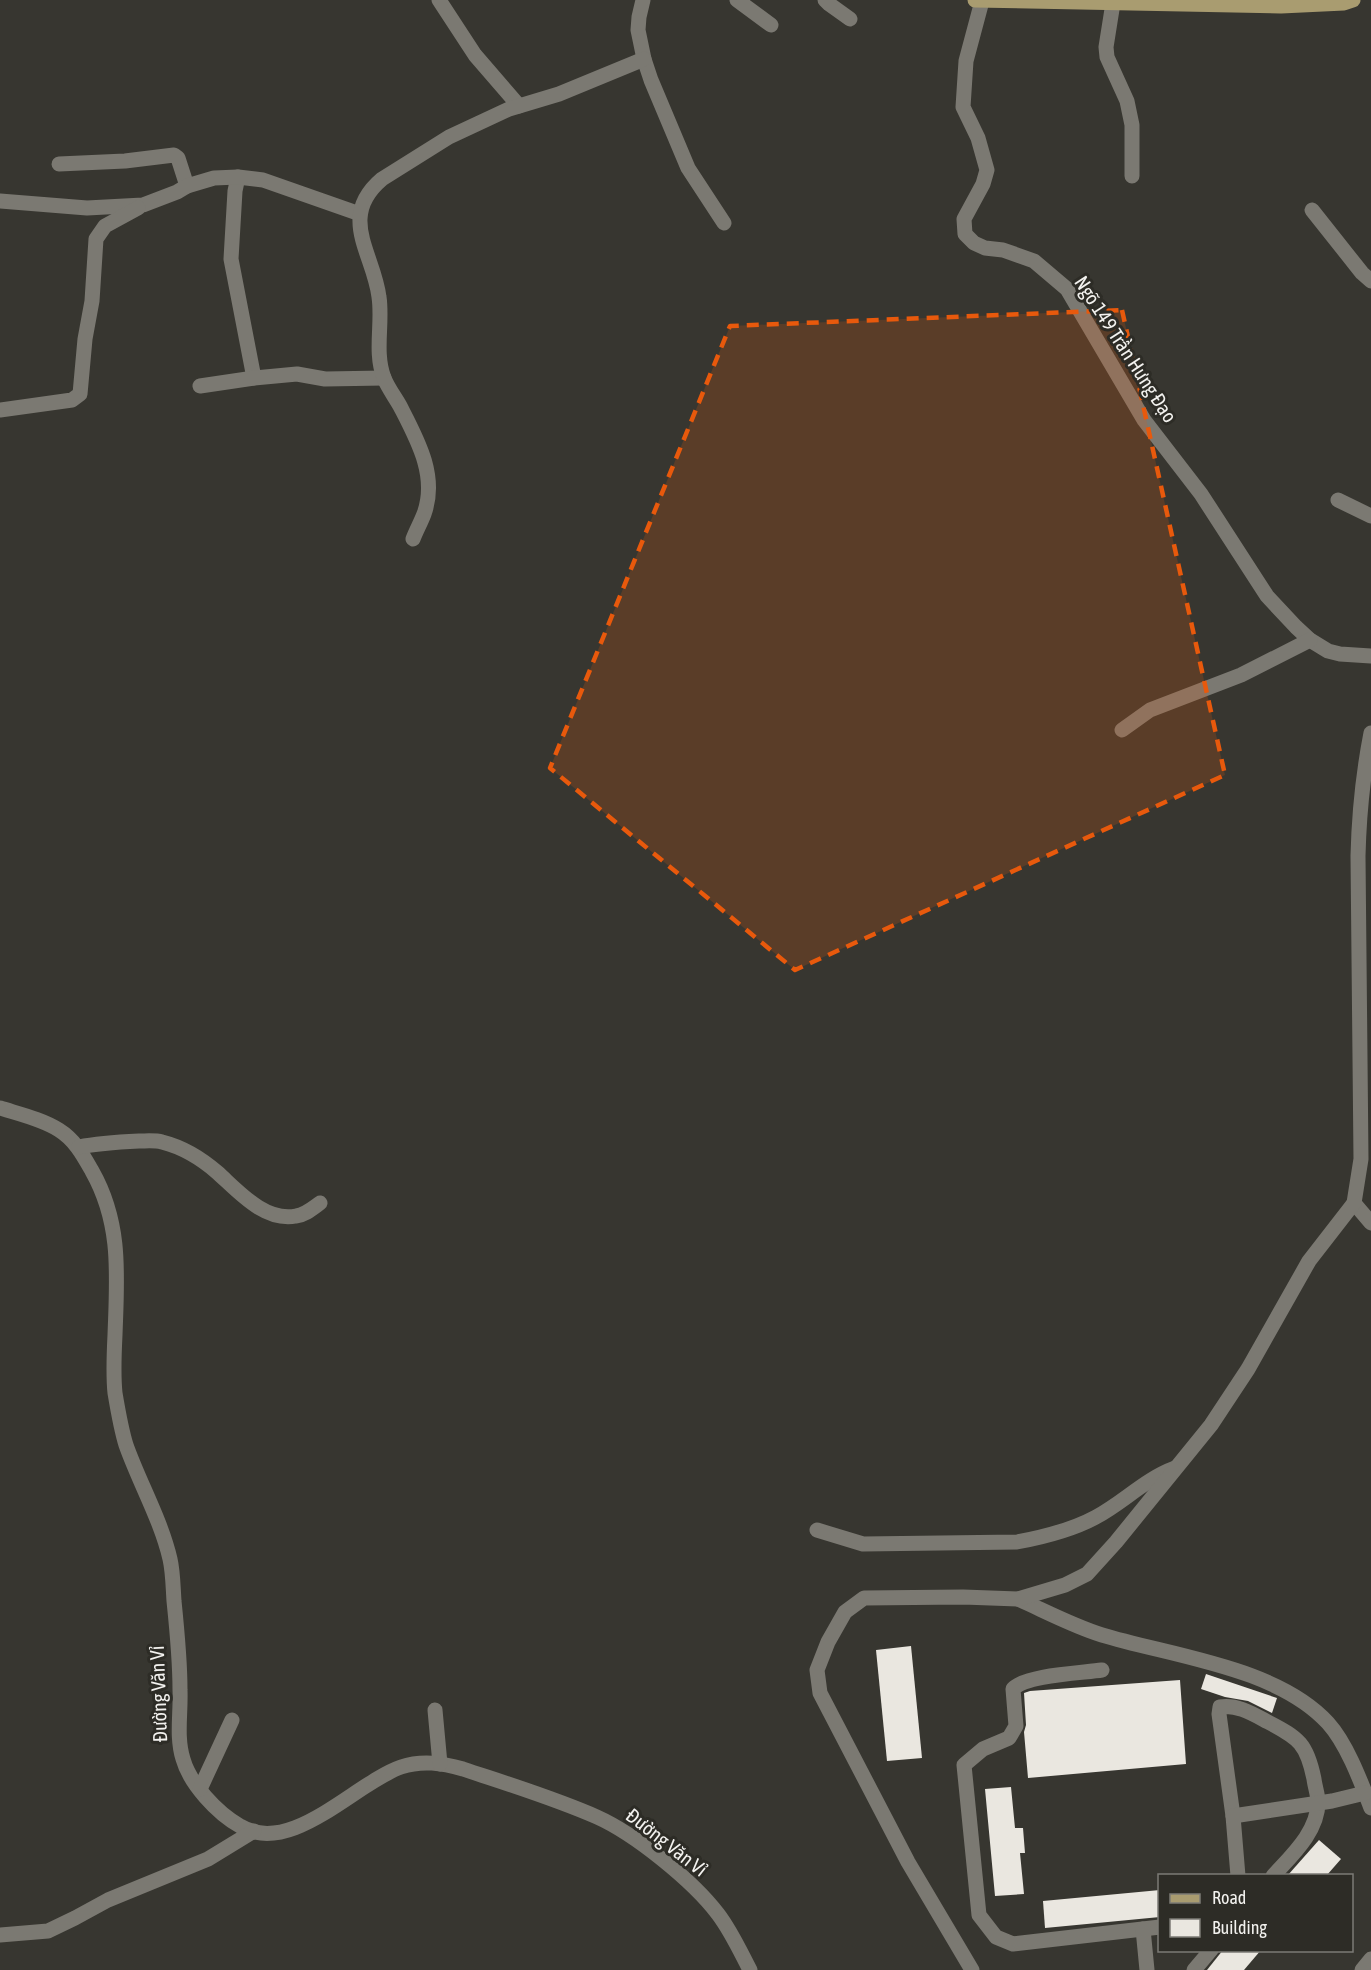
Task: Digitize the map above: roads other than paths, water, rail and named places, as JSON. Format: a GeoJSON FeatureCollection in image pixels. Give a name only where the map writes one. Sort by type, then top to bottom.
{"type":"FeatureCollection","features":[{"type":"Feature","properties":{"kind":"main road"},"geometry":{"type":"LineString","coordinates":[[978,0],[1281,6],[1344,3],[1353,0]]}},
{"type":"Feature","properties":{"kind":"street"},"geometry":{"type":"LineString","coordinates":[[439,0],[475,55],[519,106]]}},
{"type":"Feature","properties":{"kind":"street"},"geometry":{"type":"LineString","coordinates":[[643,0],[639,30],[644,59],[688,168],[724,224]]}},
{"type":"Feature","properties":{"kind":"street"},"geometry":{"type":"LineString","coordinates":[[736,0],[771,25]]}},
{"type":"Feature","properties":{"kind":"street"},"geometry":{"type":"LineString","coordinates":[[825,0],[850,19]]}},
{"type":"Feature","properties":{"kind":"street","name":"Ngõ 149 Trần Hưng Đạo"},"geometry":{"type":"LineString","coordinates":[[978,0],[966,61],[963,107],[978,138],[987,170],[983,184],[964,219],[965,234],[974,243],[985,248],[1003,250],[1034,261],[1067,289],[1144,420],[1201,494],[1267,596],[1310,640],[1328,651],[1371,656]]}},
{"type":"Feature","properties":{"kind":"street"},"geometry":{"type":"LineString","coordinates":[[1113,3],[1106,47],[1107,57],[1127,101],[1132,124],[1132,176]]}},
{"type":"Feature","properties":{"kind":"street"},"geometry":{"type":"LineString","coordinates":[[413,539],[427,501],[427,471],[415,435],[384,378],[379,346],[380,298],[365,251],[360,214],[365,199],[372,187],[382,179],[449,137],[519,106],[559,94],[644,59]]}},
{"type":"Feature","properties":{"kind":"street"},"geometry":{"type":"LineString","coordinates":[[59,164],[125,161],[174,155],[178,158],[187,186]]}},
{"type":"Feature","properties":{"kind":"street"},"geometry":{"type":"LineString","coordinates":[[0,410],[72,400],[80,394],[85,339],[92,301],[96,239],[105,226],[143,205],[187,186],[213,178],[237,177],[263,180],[360,214]]}},
{"type":"Feature","properties":{"kind":"street"},"geometry":{"type":"LineString","coordinates":[[237,177],[231,260],[254,378]]}},
{"type":"Feature","properties":{"kind":"street"},"geometry":{"type":"LineString","coordinates":[[0,201],[87,208],[143,205]]}},
{"type":"Feature","properties":{"kind":"street"},"geometry":{"type":"LineString","coordinates":[[1312,210],[1362,273],[1371,281]]}},
{"type":"Feature","properties":{"kind":"street"},"geometry":{"type":"LineString","coordinates":[[200,386],[297,374],[325,379],[384,378]]}},
{"type":"Feature","properties":{"kind":"street"},"geometry":{"type":"LineString","coordinates":[[1338,500],[1371,516]]}},
{"type":"Feature","properties":{"kind":"street"},"geometry":{"type":"LineString","coordinates":[[1122,730],[1150,710],[1241,675],[1310,640]]}},
{"type":"Feature","properties":{"kind":"street"},"geometry":{"type":"LineString","coordinates":[[972,1970],[908,1862],[820,1694],[817,1670],[828,1642],[845,1612],[864,1598],[1018,1599],[1065,1586],[1088,1574],[1211,1425],[1248,1369],[1309,1261],[1354,1203],[1360,1159],[1359,822],[1371,733]]}},
{"type":"Feature","properties":{"kind":"street","name":"Đường Văn Vỉ"},"geometry":{"type":"LineString","coordinates":[[0,1108],[36,1119],[59,1130],[79,1147],[101,1187],[109,1209],[116,1242],[115,1389],[126,1444],[170,1559],[180,1689],[180,1743],[183,1760],[212,1806],[242,1828],[266,1834],[292,1829],[340,1804],[398,1768],[426,1762],[474,1773],[598,1817],[627,1833],[684,1878],[705,1899],[718,1915],[750,1970]]}},
{"type":"Feature","properties":{"kind":"street"},"geometry":{"type":"LineString","coordinates":[[79,1147],[108,1142],[160,1141],[190,1153],[217,1172],[237,1193],[278,1216],[298,1216],[320,1203]]}},
{"type":"Feature","properties":{"kind":"street"},"geometry":{"type":"LineString","coordinates":[[1354,1203],[1371,1223]]}},
{"type":"Feature","properties":{"kind":"street"},"geometry":{"type":"LineString","coordinates":[[817,1530],[863,1544],[1017,1542],[1041,1538],[1097,1516],[1140,1486],[1178,1467]]}},
{"type":"Feature","properties":{"kind":"street"},"geometry":{"type":"LineString","coordinates":[[1018,1599],[1100,1634],[1255,1677],[1292,1695],[1329,1724],[1355,1767],[1371,1808]]}},
{"type":"Feature","properties":{"kind":"street"},"geometry":{"type":"LineString","coordinates":[[1102,1670],[1057,1675],[1023,1682],[1016,1686],[1013,1689],[1016,1726],[1009,1738],[983,1749],[963,1765],[979,1915],[996,1937],[1013,1944],[1158,1927]]}},
{"type":"Feature","properties":{"kind":"street"},"geometry":{"type":"LineString","coordinates":[[1238,1874],[1233,1816],[1219,1714],[1221,1707],[1229,1706],[1250,1712],[1295,1738],[1305,1748],[1311,1762],[1318,1803],[1314,1821],[1300,1846],[1274,1874]]}},
{"type":"Feature","properties":{"kind":"street"},"geometry":{"type":"LineString","coordinates":[[435,1710],[440,1764]]}},
{"type":"Feature","properties":{"kind":"street"},"geometry":{"type":"LineString","coordinates":[[200,1789],[232,1720]]}},
{"type":"Feature","properties":{"kind":"street"},"geometry":{"type":"LineString","coordinates":[[1233,1816],[1365,1793]]}},
{"type":"Feature","properties":{"kind":"street"},"geometry":{"type":"LineString","coordinates":[[0,1935],[48,1931],[108,1900],[208,1859],[254,1831]]}},
{"type":"Feature","properties":{"kind":"street"},"geometry":{"type":"LineString","coordinates":[[1143,1929],[1147,1970]]}},
{"type":"Feature","properties":{"kind":"street"},"geometry":{"type":"LineString","coordinates":[[1194,1970],[1209,1952]]}},
{"type":"Feature","properties":{"kind":"street"},"geometry":{"type":"LineString","coordinates":[[1362,1970],[1371,1959]]}}]}
